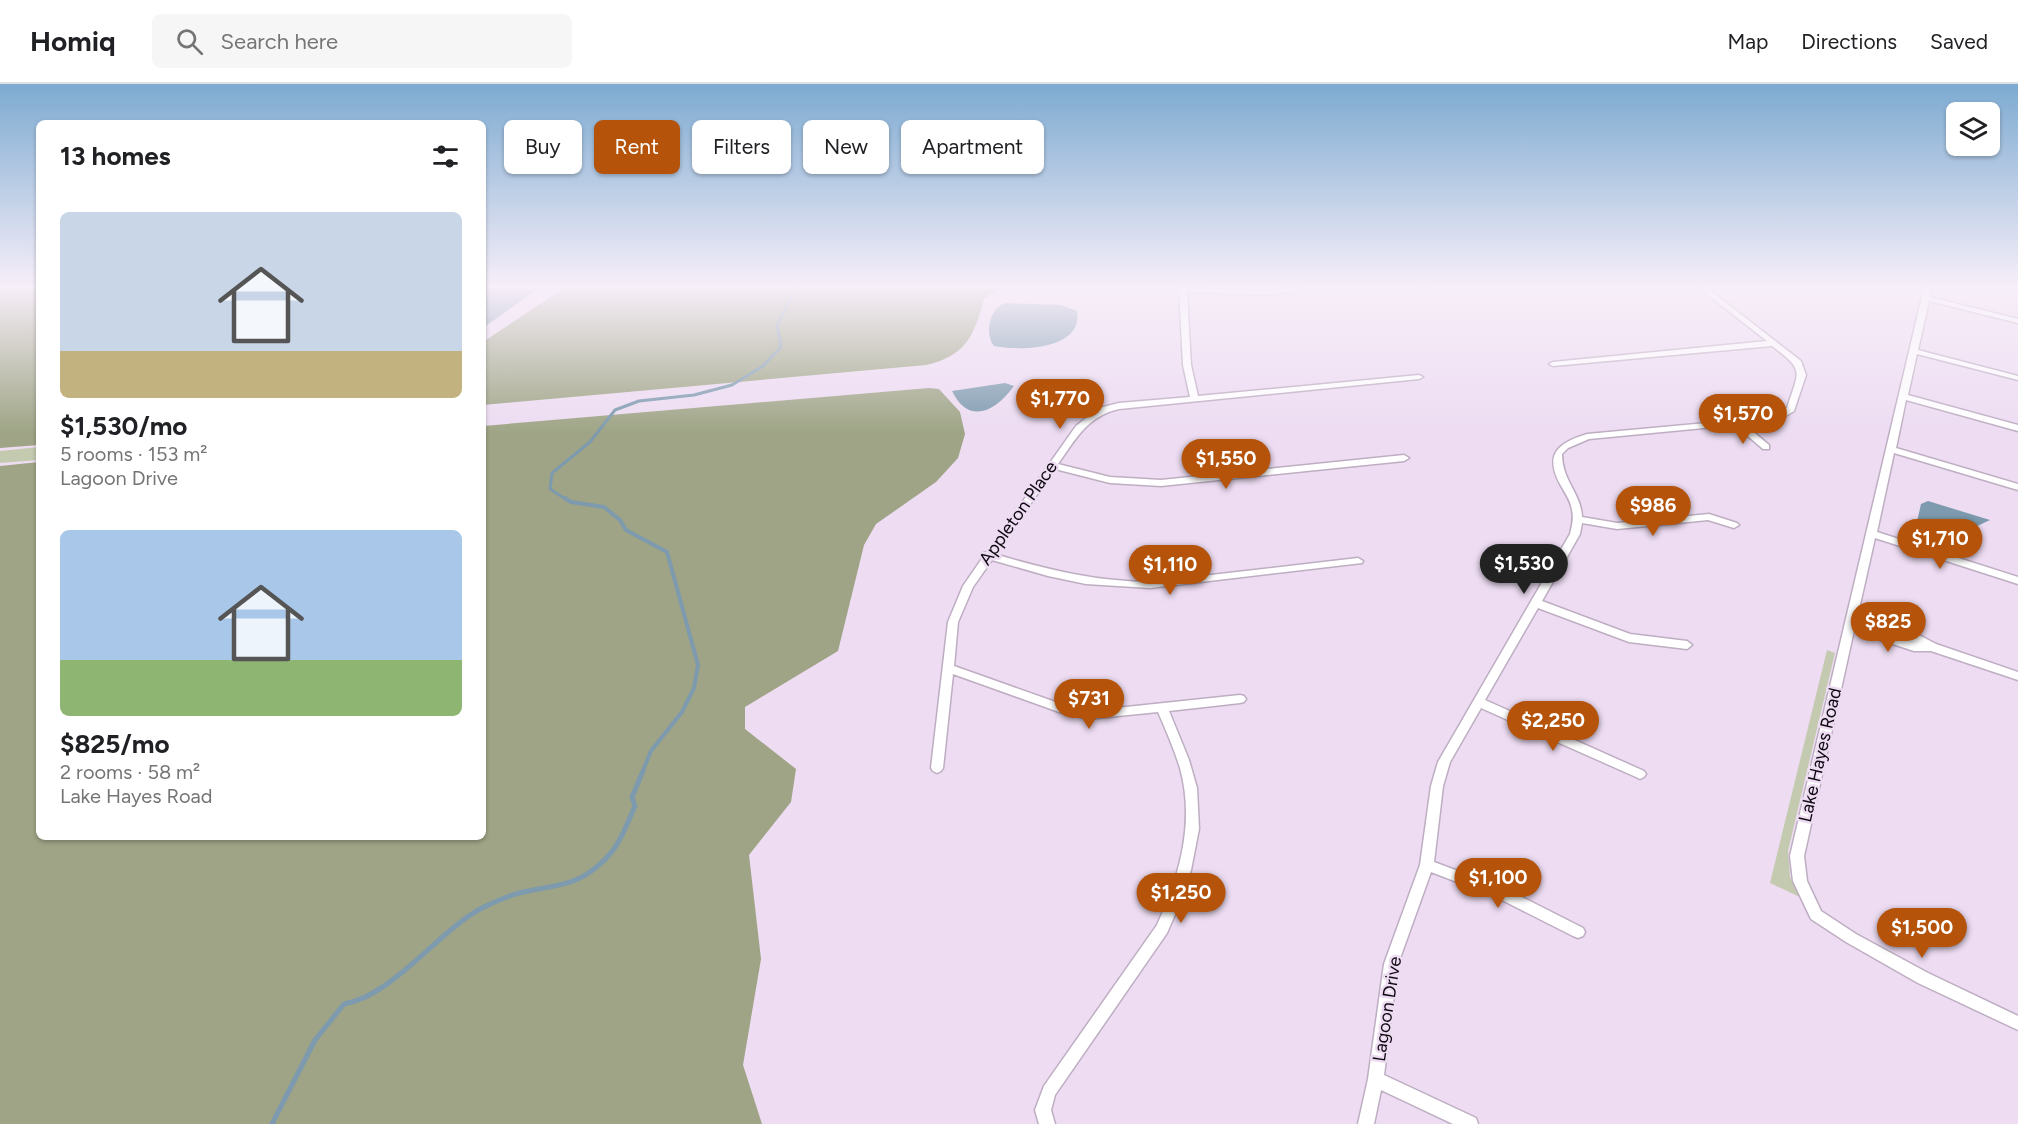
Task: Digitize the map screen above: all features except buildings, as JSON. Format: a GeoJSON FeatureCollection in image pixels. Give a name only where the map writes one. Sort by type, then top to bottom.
{"type":"FeatureCollection","features":[{"type":"Feature","properties":{"kind":"street"},"geometry":{"type":"LineString","coordinates":[[1185,337],[1186,365],[1194,398]]}},
{"type":"Feature","properties":{"kind":"street"},"geometry":{"type":"LineString","coordinates":[[1734,525],[1709,517],[1617,526],[1580,519],[1576,503],[1557,463],[1558,454],[1564,446],[1587,437],[1774,419],[1791,409],[1802,375],[1802,368],[1766,337]]}},
{"type":"Feature","properties":{"kind":"street","name":"Lake Hayes Road"},"geometry":{"type":"LineString","coordinates":[[1917,337],[1871,533],[1857,622],[1797,856],[1800,881],[1816,915],[1851,938],[1923,978],[2018,1023]]}},
{"type":"Feature","properties":{"kind":"street"},"geometry":{"type":"LineString","coordinates":[[1553,364],[1774,343]]}},
{"type":"Feature","properties":{"kind":"street"},"geometry":{"type":"LineString","coordinates":[[1913,351],[2018,378]]}},
{"type":"Feature","properties":{"kind":"street","name":"Appleton Place"},"geometry":{"type":"LineString","coordinates":[[937,768],[953,622],[968,585],[987,555],[1079,428],[1102,410],[1194,398],[1419,377]]}},
{"type":"Feature","properties":{"kind":"street"},"geometry":{"type":"LineString","coordinates":[[1902,396],[2018,428]]}},
{"type":"Feature","properties":{"kind":"street"},"geometry":{"type":"LineString","coordinates":[[1737,423],[1766,447]]}},
{"type":"Feature","properties":{"kind":"street"},"geometry":{"type":"LineString","coordinates":[[1890,449],[2018,486]]}},
{"type":"Feature","properties":{"kind":"street"},"geometry":{"type":"LineString","coordinates":[[1052,465],[1110,480],[1161,483],[1404,458]]}},
{"type":"Feature","properties":{"kind":"street","name":"Lagoon Drive"},"geometry":{"type":"LineString","coordinates":[[1366,1124],[1376,1079],[1391,964],[1427,865],[1437,786],[1444,762],[1575,534],[1580,519]]}},
{"type":"Feature","properties":{"kind":"street"},"geometry":{"type":"LineString","coordinates":[[1871,533],[2018,581]]}},
{"type":"Feature","properties":{"kind":"street"},"geometry":{"type":"LineString","coordinates":[[987,555],[1085,583],[1118,585],[1150,585],[1358,561]]}},
{"type":"Feature","properties":{"kind":"street"},"geometry":{"type":"LineString","coordinates":[[1536,603],[1629,638],[1687,645]]}},
{"type":"Feature","properties":{"kind":"street"},"geometry":{"type":"LineString","coordinates":[[1857,622],[1866,631],[1914,647],[1932,647],[2018,676]]}},
{"type":"Feature","properties":{"kind":"street"},"geometry":{"type":"LineString","coordinates":[[947,668],[1064,710],[1088,715],[1240,699]]}},
{"type":"Feature","properties":{"kind":"street"},"geometry":{"type":"LineString","coordinates":[[1478,702],[1640,774]]}},
{"type":"Feature","properties":{"kind":"street"},"geometry":{"type":"LineString","coordinates":[[1047,1124],[1043,1110],[1049,1091],[1162,929],[1175,902],[1186,869],[1192,835],[1193,804],[1186,768],[1162,707]]}},
{"type":"Feature","properties":{"kind":"street"},"geometry":{"type":"LineString","coordinates":[[1427,865],[1501,893],[1578,932]]}},
{"type":"Feature","properties":{"kind":"street"},"geometry":{"type":"LineString","coordinates":[[1376,1079],[1470,1124]]}},
{"type":"Feature","properties":{"kind":"green space"},"geometry":{"type":"Polygon","coordinates":[[[0,337],[36,337],[36,445],[0,448],[0,337]]]}},
{"type":"Feature","properties":{"kind":"green space"},"geometry":{"type":"Polygon","coordinates":[[[491,337],[970,337],[959,350],[950,356],[926,365],[486,405],[486,340],[491,337]]]}},
{"type":"Feature","properties":{"kind":"green space"},"geometry":{"type":"Polygon","coordinates":[[[929,388],[939,389],[960,412],[965,434],[958,458],[936,482],[876,524],[864,545],[838,651],[745,707],[745,729],[796,769],[791,802],[749,855],[761,959],[743,1065],[762,1124],[0,1124],[0,466],[36,462],[36,840],[486,840],[486,426],[929,388]]]}},
{"type":"Feature","properties":{"kind":"green space"},"geometry":{"type":"Polygon","coordinates":[[[36,447],[36,460],[0,463],[0,451],[36,447]]]}},
{"type":"Feature","properties":{"kind":"green space"},"geometry":{"type":"Polygon","coordinates":[[[1827,650],[1835,653],[1788,851],[1790,877],[1800,897],[1770,883],[1827,650]]]}},
{"type":"Feature","properties":{"kind":"water"},"geometry":{"type":"Polygon","coordinates":[[[990,337],[1066,337],[1048,345],[1018,348],[994,346],[990,337]]]}},
{"type":"Feature","properties":{"kind":"water"},"geometry":{"type":"Polygon","coordinates":[[[1005,383],[1014,386],[999,402],[983,411],[966,408],[952,391],[1005,383]]]}},
{"type":"Feature","properties":{"kind":"water"},"geometry":{"type":"Polygon","coordinates":[[[1928,501],[1990,520],[1973,528],[1968,542],[1962,544],[1933,539],[1916,526],[1921,504],[1928,501]]]}},
{"type":"Feature","properties":{"kind":"waterway"},"geometry":{"type":"LineString","coordinates":[[567,500],[550,489],[552,473],[590,442],[615,410],[639,401],[694,395],[732,385],[763,366],[781,347],[779,337]]}},
{"type":"Feature","properties":{"kind":"waterway"},"geometry":{"type":"LineString","coordinates":[[565,498],[571,502],[604,507],[620,520],[626,530],[667,552],[698,665],[694,688],[682,712],[651,751],[642,773]]}},
{"type":"Feature","properties":{"kind":"waterway"},"geometry":{"type":"LineString","coordinates":[[272,1124],[315,1040],[344,1004],[362,998],[398,976],[465,918],[482,908],[517,894],[570,882],[590,872],[607,858],[622,835],[635,806],[632,797],[643,771]]}}]}
